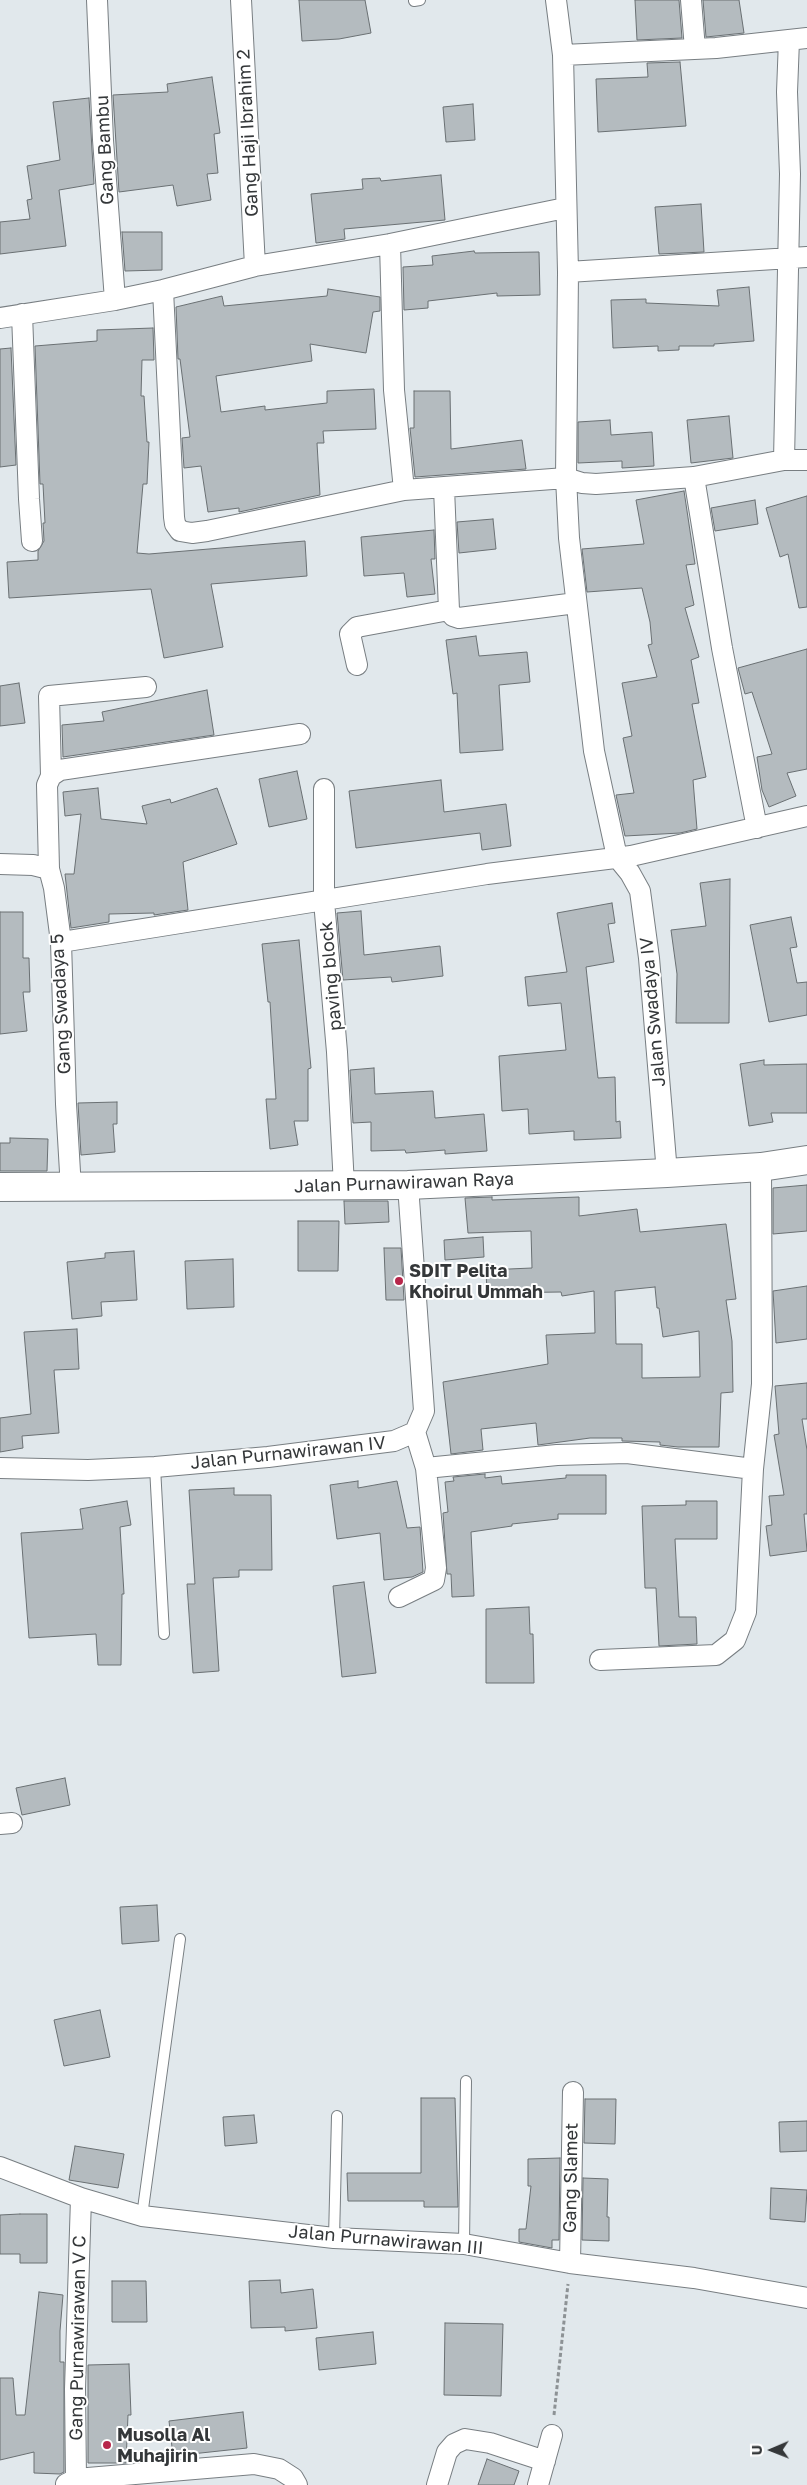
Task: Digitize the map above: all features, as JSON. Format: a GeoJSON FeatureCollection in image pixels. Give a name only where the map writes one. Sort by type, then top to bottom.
{"type":"FeatureCollection","features":[{"type":"Feature","properties":{"kind":"street","name":"Gang Bambu"},"geometry":{"type":"LineString","coordinates":[[97,0],[103,140],[115,300]]}},
{"type":"Feature","properties":{"kind":"street","name":"Gang Haji Ibrahim 2"},"geometry":{"type":"LineString","coordinates":[[241,0],[255,266]]}},
{"type":"Feature","properties":{"kind":"street"},"geometry":{"type":"LineString","coordinates":[[556,0],[563,55],[568,272],[566,478],[569,538],[594,751],[617,857]]}},
{"type":"Feature","properties":{"kind":"street"},"geometry":{"type":"LineString","coordinates":[[691,0],[695,49]]}},
{"type":"Feature","properties":{"kind":"street"},"geometry":{"type":"LineString","coordinates":[[563,55],[695,49],[798,39],[790,174],[797,258],[784,460]]}},
{"type":"Feature","properties":{"kind":"street"},"geometry":{"type":"LineString","coordinates":[[0,318],[115,300],[163,290],[255,266],[390,244],[566,208]]}},
{"type":"Feature","properties":{"kind":"street"},"geometry":{"type":"LineString","coordinates":[[390,244],[394,390],[404,490]]}},
{"type":"Feature","properties":{"kind":"street"},"geometry":{"type":"LineString","coordinates":[[568,272],[797,258]]}},
{"type":"Feature","properties":{"kind":"street"},"geometry":{"type":"LineString","coordinates":[[163,290],[174,517],[175,524],[180,531],[192,533],[207,532],[404,490],[566,478],[582,483],[596,484],[694,477],[784,460],[807,460]]}},
{"type":"Feature","properties":{"kind":"street"},"geometry":{"type":"LineString","coordinates":[[22,314],[32,541]]}},
{"type":"Feature","properties":{"kind":"street"},"geometry":{"type":"LineString","coordinates":[[694,477],[722,648],[757,828]]}},
{"type":"Feature","properties":{"kind":"street"},"geometry":{"type":"LineString","coordinates":[[444,488],[448,610],[453,616],[459,618],[576,603]]}},
{"type":"Feature","properties":{"kind":"street"},"geometry":{"type":"LineString","coordinates":[[357,665],[350,634],[357,627],[448,610]]}},
{"type":"Feature","properties":{"kind":"street","name":"Gang Swadaya 5"},"geometry":{"type":"LineString","coordinates":[[71,1189],[66,1104],[61,942],[54,888],[49,869],[46,785],[51,776],[49,696],[146,687]]}},
{"type":"Feature","properties":{"kind":"street"},"geometry":{"type":"LineString","coordinates":[[51,776],[60,770],[300,734]]}},
{"type":"Feature","properties":{"kind":"street","name":"paving block"},"geometry":{"type":"LineString","coordinates":[[324,789],[324,901],[337,1052],[344,1186]]}},
{"type":"Feature","properties":{"kind":"street"},"geometry":{"type":"LineString","coordinates":[[61,942],[487,874],[617,857],[807,816]]}},
{"type":"Feature","properties":{"kind":"street","name":"Jalan Swadaya IV"},"geometry":{"type":"LineString","coordinates":[[617,857],[630,873],[640,891],[649,958],[667,1173]]}},
{"type":"Feature","properties":{"kind":"street"},"geometry":{"type":"LineString","coordinates":[[0,864],[33,865],[49,869]]}},
{"type":"Feature","properties":{"kind":"street","name":"Jalan Purnawirawan Raya"},"geometry":{"type":"LineString","coordinates":[[0,1187],[71,1189],[408,1185],[667,1173],[761,1167],[807,1160]]}},
{"type":"Feature","properties":{"kind":"street"},"geometry":{"type":"LineString","coordinates":[[600,1660],[716,1655],[735,1640],[746,1612],[753,1469],[762,1384],[761,1167]]}},
{"type":"Feature","properties":{"kind":"street"},"geometry":{"type":"LineString","coordinates":[[399,1597],[434,1580],[436,1568],[426,1468],[415,1432],[424,1410],[408,1185]]}},
{"type":"Feature","properties":{"kind":"street","name":"Jalan Purnawirawan IV"},"geometry":{"type":"LineString","coordinates":[[0,1468],[88,1470],[155,1467],[394,1441],[415,1432]]}},
{"type":"Feature","properties":{"kind":"street"},"geometry":{"type":"LineString","coordinates":[[426,1468],[557,1455],[627,1453],[753,1469]]}},
{"type":"Feature","properties":{"kind":"street","name":"Gang Slamet"},"geometry":{"type":"LineString","coordinates":[[570,2263],[572,2092]]}},
{"type":"Feature","properties":{"kind":"street","name":"Jalan Purnawirawan III"},"geometry":{"type":"LineString","coordinates":[[0,2167],[81,2198],[142,2216],[334,2238],[464,2244],[570,2263],[694,2278],[807,2298]]}},
{"type":"Feature","properties":{"kind":"street","name":"Gang Purnawirawan V C"},"geometry":{"type":"LineString","coordinates":[[71,2482],[81,2198]]}},
{"type":"Feature","properties":{"kind":"street"},"geometry":{"type":"LineString","coordinates":[[538,2485],[552,2435]]}},
{"type":"Feature","properties":{"kind":"street"},"geometry":{"type":"LineString","coordinates":[[437,2485],[448,2452],[454,2444],[465,2440],[490,2443],[545,2461]]}},
{"type":"Feature","properties":{"kind":"street"},"geometry":{"type":"LineString","coordinates":[[71,2482],[132,2479],[254,2464],[279,2469],[293,2478],[297,2485]]}},
{"type":"Feature","properties":{"kind":"lane"},"geometry":{"type":"LineString","coordinates":[[155,1467],[164,1634]]}},
{"type":"Feature","properties":{"kind":"lane"},"geometry":{"type":"LineString","coordinates":[[142,2216],[180,1939]]}},
{"type":"Feature","properties":{"kind":"lane"},"geometry":{"type":"LineString","coordinates":[[464,2244],[466,2081]]}},
{"type":"Feature","properties":{"kind":"lane"},"geometry":{"type":"LineString","coordinates":[[334,2238],[337,2116]]}},
{"type":"Feature","properties":{"kind":"path"},"geometry":{"type":"LineString","coordinates":[[552,2435],[570,2263]]}},
{"type":"Feature","properties":{"kind":"building"},"geometry":{"type":"Polygon","coordinates":[[[299,0],[365,0],[371,33],[339,39],[302,41],[299,0]]]}},
{"type":"Feature","properties":{"kind":"building"},"geometry":{"type":"Polygon","coordinates":[[[635,0],[679,0],[682,38],[637,40],[635,0]]]}},
{"type":"Feature","properties":{"kind":"building"},"geometry":{"type":"Polygon","coordinates":[[[703,0],[739,0],[744,33],[706,37],[703,0]]]}},
{"type":"Feature","properties":{"kind":"building"},"geometry":{"type":"Polygon","coordinates":[[[680,62],[686,126],[598,132],[596,79],[648,77],[647,63],[680,62]]]}},
{"type":"Feature","properties":{"kind":"building"},"geometry":{"type":"Polygon","coordinates":[[[212,77],[220,133],[214,134],[218,173],[207,174],[211,200],[177,206],[173,185],[119,192],[113,95],[168,92],[167,84],[212,77]]]}},
{"type":"Feature","properties":{"kind":"building"},"geometry":{"type":"Polygon","coordinates":[[[89,98],[94,184],[59,190],[66,246],[0,254],[0,222],[30,219],[27,200],[32,199],[27,166],[60,160],[53,102],[89,98]]]}},
{"type":"Feature","properties":{"kind":"building"},"geometry":{"type":"Polygon","coordinates":[[[473,104],[475,140],[446,142],[443,107],[473,104]]]}},
{"type":"Feature","properties":{"kind":"building"},"geometry":{"type":"Polygon","coordinates":[[[441,175],[445,220],[344,229],[345,239],[316,243],[311,194],[363,189],[362,179],[380,178],[381,181],[441,175]]]}},
{"type":"Feature","properties":{"kind":"building"},"geometry":{"type":"Polygon","coordinates":[[[701,204],[704,252],[659,254],[655,207],[701,204]]]}},
{"type":"Feature","properties":{"kind":"building"},"geometry":{"type":"Polygon","coordinates":[[[122,232],[162,232],[162,270],[125,271],[122,232]]]}},
{"type":"Feature","properties":{"kind":"building"},"geometry":{"type":"Polygon","coordinates":[[[474,251],[475,253],[539,252],[540,295],[497,296],[497,293],[428,301],[428,308],[404,310],[403,267],[433,265],[432,256],[474,251]]]}},
{"type":"Feature","properties":{"kind":"building"},"geometry":{"type":"Polygon","coordinates":[[[749,287],[754,341],[714,344],[714,346],[679,346],[679,350],[658,351],[658,346],[613,348],[611,300],[646,299],[646,303],[719,306],[717,290],[749,287]]]}},
{"type":"Feature","properties":{"kind":"building"},"geometry":{"type":"Polygon","coordinates":[[[328,289],[380,297],[380,311],[373,312],[366,353],[310,344],[312,361],[216,376],[221,412],[265,406],[265,410],[327,403],[327,391],[374,389],[376,429],[323,431],[324,443],[317,443],[320,495],[239,512],[239,508],[208,512],[201,466],[184,468],[182,438],[190,437],[180,359],[178,359],[176,307],[222,296],[224,306],[327,296],[328,289]]]}},
{"type":"Feature","properties":{"kind":"building"},"geometry":{"type":"Polygon","coordinates":[[[153,328],[154,360],[142,360],[141,396],[144,396],[147,442],[149,442],[147,484],[143,484],[137,553],[149,554],[305,541],[307,576],[211,584],[223,647],[164,658],[151,589],[9,598],[7,562],[38,560],[38,551],[44,541],[43,523],[45,523],[43,484],[40,484],[35,346],[97,341],[97,330],[153,328]]]}},
{"type":"Feature","properties":{"kind":"building"},"geometry":{"type":"Polygon","coordinates":[[[11,348],[16,465],[0,467],[0,349],[11,348]]]}},
{"type":"Feature","properties":{"kind":"building"},"geometry":{"type":"Polygon","coordinates":[[[414,391],[450,391],[451,449],[522,440],[526,469],[415,477],[410,428],[414,428],[414,391]]]}},
{"type":"Feature","properties":{"kind":"building"},"geometry":{"type":"Polygon","coordinates":[[[729,416],[733,458],[691,463],[687,420],[729,416]]]}},
{"type":"Feature","properties":{"kind":"building"},"geometry":{"type":"Polygon","coordinates":[[[610,420],[611,435],[652,432],[654,466],[622,468],[622,461],[578,463],[578,422],[610,420]]]}},
{"type":"Feature","properties":{"kind":"building"},"geometry":{"type":"Polygon","coordinates":[[[684,491],[695,564],[686,565],[694,605],[685,608],[699,657],[691,660],[699,703],[692,704],[706,777],[693,780],[697,829],[680,833],[625,836],[616,795],[634,793],[623,738],[632,736],[622,683],[657,677],[648,645],[652,644],[650,622],[642,588],[587,592],[582,549],[644,544],[636,500],[684,491]]]}},
{"type":"Feature","properties":{"kind":"building"},"geometry":{"type":"Polygon","coordinates":[[[807,496],[807,607],[799,608],[788,554],[780,557],[766,508],[807,496]]]}},
{"type":"Feature","properties":{"kind":"building"},"geometry":{"type":"Polygon","coordinates":[[[755,500],[758,524],[715,531],[711,508],[755,500]]]}},
{"type":"Feature","properties":{"kind":"building"},"geometry":{"type":"Polygon","coordinates":[[[493,519],[496,549],[459,553],[457,522],[493,519]]]}},
{"type":"Feature","properties":{"kind":"building"},"geometry":{"type":"Polygon","coordinates":[[[434,530],[435,559],[431,559],[435,594],[407,597],[404,573],[364,576],[361,537],[434,530]]]}},
{"type":"Feature","properties":{"kind":"building"},"geometry":{"type":"Polygon","coordinates":[[[476,636],[479,656],[527,652],[530,682],[499,685],[503,750],[460,753],[457,693],[453,694],[446,640],[476,636]]]}},
{"type":"Feature","properties":{"kind":"building"},"geometry":{"type":"Polygon","coordinates":[[[807,649],[807,769],[787,773],[796,796],[769,807],[762,790],[757,757],[772,754],[752,692],[745,694],[738,668],[807,649]]]}},
{"type":"Feature","properties":{"kind":"building"},"geometry":{"type":"Polygon","coordinates":[[[19,683],[25,723],[0,726],[0,686],[19,683]]]}},
{"type":"Feature","properties":{"kind":"building"},"geometry":{"type":"Polygon","coordinates":[[[207,690],[214,735],[63,757],[62,725],[104,721],[102,712],[207,690]]]}},
{"type":"Feature","properties":{"kind":"building"},"geometry":{"type":"Polygon","coordinates":[[[297,771],[307,819],[269,827],[259,779],[297,771]]]}},
{"type":"Feature","properties":{"kind":"building"},"geometry":{"type":"Polygon","coordinates":[[[441,780],[444,812],[506,804],[511,846],[482,850],[480,833],[356,848],[349,791],[441,780]]]}},
{"type":"Feature","properties":{"kind":"building"},"geometry":{"type":"Polygon","coordinates":[[[98,788],[101,819],[147,824],[142,806],[170,799],[171,803],[217,788],[237,844],[183,862],[188,910],[154,915],[154,913],[109,914],[109,922],[71,928],[65,874],[74,874],[81,814],[65,816],[63,792],[98,788]]]}},
{"type":"Feature","properties":{"kind":"building"},"geometry":{"type":"Polygon","coordinates":[[[730,879],[729,1023],[676,1023],[677,974],[671,930],[706,926],[700,883],[730,879]]]}},
{"type":"Feature","properties":{"kind":"building"},"geometry":{"type":"Polygon","coordinates":[[[612,903],[615,923],[608,924],[614,962],[586,967],[598,1078],[615,1077],[616,1122],[620,1121],[621,1138],[574,1140],[574,1131],[529,1134],[528,1109],[502,1111],[499,1056],[566,1050],[561,1003],[528,1006],[525,977],[567,972],[557,913],[612,903]]]}},
{"type":"Feature","properties":{"kind":"building"},"geometry":{"type":"Polygon","coordinates":[[[361,911],[364,955],[440,946],[443,976],[392,982],[391,977],[343,980],[337,913],[361,911]]]}},
{"type":"Feature","properties":{"kind":"building"},"geometry":{"type":"Polygon","coordinates":[[[0,912],[23,912],[23,958],[29,958],[30,992],[23,992],[27,1031],[0,1034],[0,912]]]}},
{"type":"Feature","properties":{"kind":"building"},"geometry":{"type":"Polygon","coordinates":[[[791,917],[797,947],[790,948],[797,983],[807,982],[807,1015],[769,1022],[750,925],[791,917]]]}},
{"type":"Feature","properties":{"kind":"building"},"geometry":{"type":"Polygon","coordinates":[[[299,940],[311,1068],[308,1069],[308,1121],[294,1121],[298,1145],[270,1149],[266,1099],[276,1099],[270,1002],[268,1002],[262,944],[299,940]]]}},
{"type":"Feature","properties":{"kind":"building"},"geometry":{"type":"Polygon","coordinates":[[[764,1060],[764,1065],[807,1064],[807,1113],[771,1113],[773,1122],[749,1126],[740,1064],[764,1060]]]}},
{"type":"Feature","properties":{"kind":"building"},"geometry":{"type":"Polygon","coordinates":[[[374,1068],[375,1094],[433,1091],[435,1118],[484,1114],[487,1151],[445,1154],[445,1150],[406,1153],[405,1150],[371,1151],[371,1122],[353,1123],[350,1070],[374,1068]]]}},
{"type":"Feature","properties":{"kind":"building"},"geometry":{"type":"Polygon","coordinates":[[[117,1102],[117,1124],[113,1124],[115,1152],[81,1155],[78,1103],[117,1102]]]}},
{"type":"Feature","properties":{"kind":"building"},"geometry":{"type":"Polygon","coordinates":[[[10,1138],[48,1139],[47,1171],[0,1171],[0,1143],[10,1143],[10,1138]]]}},
{"type":"Feature","properties":{"kind":"building"},"geometry":{"type":"Polygon","coordinates":[[[807,1185],[807,1231],[773,1234],[773,1188],[807,1185]]]}},
{"type":"Feature","properties":{"kind":"building"},"geometry":{"type":"Polygon","coordinates":[[[492,1197],[492,1200],[579,1197],[579,1216],[637,1209],[640,1232],[726,1224],[736,1299],[726,1300],[732,1341],[733,1392],[721,1393],[719,1447],[678,1447],[660,1445],[660,1442],[622,1441],[622,1438],[590,1438],[538,1445],[536,1423],[481,1429],[483,1450],[451,1454],[443,1382],[548,1364],[546,1335],[595,1333],[594,1291],[562,1296],[561,1292],[487,1293],[486,1270],[532,1268],[531,1231],[468,1233],[465,1198],[492,1197]],[[655,1287],[615,1291],[616,1344],[642,1344],[642,1378],[700,1377],[699,1331],[663,1337],[659,1308],[657,1308],[655,1287]]]}},
{"type":"Feature","properties":{"kind":"building"},"geometry":{"type":"Polygon","coordinates":[[[344,1201],[388,1201],[389,1222],[345,1224],[344,1201]]]}},
{"type":"Feature","properties":{"kind":"building"},"geometry":{"type":"Polygon","coordinates":[[[298,1221],[339,1221],[338,1271],[298,1271],[298,1221]]]}},
{"type":"Feature","properties":{"kind":"building"},"geometry":{"type":"Polygon","coordinates":[[[483,1237],[484,1257],[445,1260],[444,1240],[483,1237]]]}},
{"type":"Feature","properties":{"kind":"building","name":"SDIT Pelita Khoirul Ummah"},"geometry":{"type":"Polygon","coordinates":[[[384,1248],[401,1248],[404,1300],[386,1300],[384,1248]]]}},
{"type":"Feature","properties":{"kind":"building"},"geometry":{"type":"Polygon","coordinates":[[[134,1251],[137,1300],[101,1302],[102,1316],[72,1319],[67,1262],[105,1258],[105,1253],[134,1251]]]}},
{"type":"Feature","properties":{"kind":"building"},"geometry":{"type":"Polygon","coordinates":[[[233,1259],[234,1307],[187,1309],[185,1261],[233,1259]]]}},
{"type":"Feature","properties":{"kind":"building"},"geometry":{"type":"Polygon","coordinates":[[[807,1286],[807,1339],[776,1343],[773,1291],[807,1286]]]}},
{"type":"Feature","properties":{"kind":"building"},"geometry":{"type":"Polygon","coordinates":[[[77,1329],[79,1369],[54,1370],[59,1433],[22,1436],[23,1448],[0,1452],[0,1418],[31,1414],[24,1332],[77,1329]]]}},
{"type":"Feature","properties":{"kind":"building"},"geometry":{"type":"Polygon","coordinates":[[[807,1383],[807,1419],[802,1419],[807,1450],[807,1514],[804,1514],[807,1551],[770,1556],[766,1526],[772,1525],[769,1496],[784,1495],[774,1435],[779,1434],[775,1386],[807,1383]]]}},
{"type":"Feature","properties":{"kind":"building"},"geometry":{"type":"Polygon","coordinates":[[[485,1474],[485,1478],[501,1476],[502,1484],[566,1478],[566,1475],[606,1475],[606,1514],[558,1514],[558,1519],[512,1524],[512,1526],[471,1532],[474,1596],[452,1597],[451,1574],[447,1574],[443,1513],[448,1512],[445,1482],[454,1481],[453,1477],[485,1474]]]}},
{"type":"Feature","properties":{"kind":"building"},"geometry":{"type":"Polygon","coordinates":[[[358,1481],[358,1488],[397,1481],[407,1528],[420,1527],[423,1572],[412,1577],[384,1580],[380,1533],[337,1539],[330,1485],[358,1481]]]}},
{"type":"Feature","properties":{"kind":"building"},"geometry":{"type":"Polygon","coordinates":[[[234,1488],[234,1495],[271,1495],[272,1570],[239,1570],[239,1577],[213,1578],[219,1671],[193,1673],[187,1584],[195,1584],[189,1490],[234,1488]]]}},
{"type":"Feature","properties":{"kind":"building"},"geometry":{"type":"Polygon","coordinates":[[[127,1501],[131,1525],[120,1527],[124,1594],[122,1594],[121,1665],[98,1665],[96,1634],[29,1638],[21,1533],[83,1529],[80,1509],[127,1501]]]}},
{"type":"Feature","properties":{"kind":"building"},"geometry":{"type":"Polygon","coordinates":[[[686,1501],[717,1501],[717,1539],[675,1539],[679,1617],[696,1617],[697,1644],[659,1646],[656,1588],[645,1588],[642,1506],[686,1505],[686,1501]]]}},
{"type":"Feature","properties":{"kind":"building"},"geometry":{"type":"Polygon","coordinates":[[[364,1582],[376,1673],[342,1677],[333,1586],[364,1582]]]}},
{"type":"Feature","properties":{"kind":"building"},"geometry":{"type":"Polygon","coordinates":[[[529,1607],[530,1634],[533,1634],[534,1683],[486,1683],[486,1609],[529,1607]]]}},
{"type":"Feature","properties":{"kind":"building"},"geometry":{"type":"Polygon","coordinates":[[[65,1778],[70,1805],[22,1815],[16,1788],[65,1778]]]}},
{"type":"Feature","properties":{"kind":"building"},"geometry":{"type":"Polygon","coordinates":[[[157,1905],[159,1941],[122,1944],[120,1907],[157,1905]]]}},
{"type":"Feature","properties":{"kind":"building"},"geometry":{"type":"Polygon","coordinates":[[[100,2010],[110,2057],[64,2066],[54,2020],[100,2010]]]}},
{"type":"Feature","properties":{"kind":"building"},"geometry":{"type":"Polygon","coordinates":[[[421,2098],[455,2098],[458,2207],[424,2207],[424,2201],[348,2201],[347,2173],[421,2173],[421,2098]]]}},
{"type":"Feature","properties":{"kind":"building"},"geometry":{"type":"Polygon","coordinates":[[[585,2099],[616,2099],[615,2144],[584,2143],[585,2099]]]}},
{"type":"Feature","properties":{"kind":"building"},"geometry":{"type":"Polygon","coordinates":[[[254,2115],[257,2143],[225,2146],[223,2117],[254,2115]]]}},
{"type":"Feature","properties":{"kind":"building"},"geometry":{"type":"Polygon","coordinates":[[[807,2121],[807,2151],[780,2152],[779,2122],[807,2121]]]}},
{"type":"Feature","properties":{"kind":"building"},"geometry":{"type":"Polygon","coordinates":[[[75,2146],[124,2154],[118,2188],[69,2180],[75,2146]]]}},
{"type":"Feature","properties":{"kind":"building"},"geometry":{"type":"Polygon","coordinates":[[[560,2158],[559,2240],[552,2240],[552,2248],[519,2242],[519,2229],[526,2229],[531,2186],[528,2186],[528,2159],[560,2158]]]}},
{"type":"Feature","properties":{"kind":"building"},"geometry":{"type":"Polygon","coordinates":[[[583,2178],[608,2179],[607,2217],[609,2217],[609,2241],[582,2240],[583,2178]]]}},
{"type":"Feature","properties":{"kind":"building"},"geometry":{"type":"Polygon","coordinates":[[[771,2188],[807,2190],[805,2222],[770,2219],[771,2188]]]}},
{"type":"Feature","properties":{"kind":"building"},"geometry":{"type":"Polygon","coordinates":[[[47,2214],[47,2263],[20,2263],[20,2254],[0,2254],[0,2215],[47,2214]]]}},
{"type":"Feature","properties":{"kind":"building"},"geometry":{"type":"Polygon","coordinates":[[[280,2280],[281,2293],[313,2289],[317,2328],[285,2331],[285,2327],[251,2328],[249,2281],[280,2280]]]}},
{"type":"Feature","properties":{"kind":"building"},"geometry":{"type":"Polygon","coordinates":[[[112,2281],[146,2281],[147,2322],[112,2322],[112,2281]]]}},
{"type":"Feature","properties":{"kind":"building"},"geometry":{"type":"Polygon","coordinates":[[[39,2292],[63,2295],[60,2362],[64,2362],[64,2472],[60,2474],[34,2473],[34,2452],[0,2460],[0,2378],[13,2378],[16,2415],[25,2415],[39,2292]]]}},
{"type":"Feature","properties":{"kind":"building"},"geometry":{"type":"Polygon","coordinates":[[[445,2323],[503,2324],[501,2396],[444,2395],[445,2323]]]}},
{"type":"Feature","properties":{"kind":"building"},"geometry":{"type":"Polygon","coordinates":[[[373,2332],[376,2364],[319,2370],[316,2338],[373,2332]]]}},
{"type":"Feature","properties":{"kind":"building"},"geometry":{"type":"Polygon","coordinates":[[[129,2364],[131,2415],[128,2415],[126,2463],[88,2463],[88,2365],[129,2364]]]}},
{"type":"Feature","properties":{"kind":"building"},"geometry":{"type":"Polygon","coordinates":[[[243,2412],[247,2448],[173,2456],[169,2421],[243,2412]]]}},
{"type":"Feature","properties":{"kind":"building"},"geometry":{"type":"Polygon","coordinates":[[[487,2459],[519,2471],[514,2485],[478,2485],[487,2459]]]}},
{"type":"Feature","properties":{"kind":"place","name":"SDIT Pelita Khoirul Ummah"},"geometry":{"type":"Point","coordinates":[399,1281]}},
{"type":"Feature","properties":{"kind":"place","name":"Musolla Al Muhajirin"},"geometry":{"type":"Point","coordinates":[107,2445]}}]}
